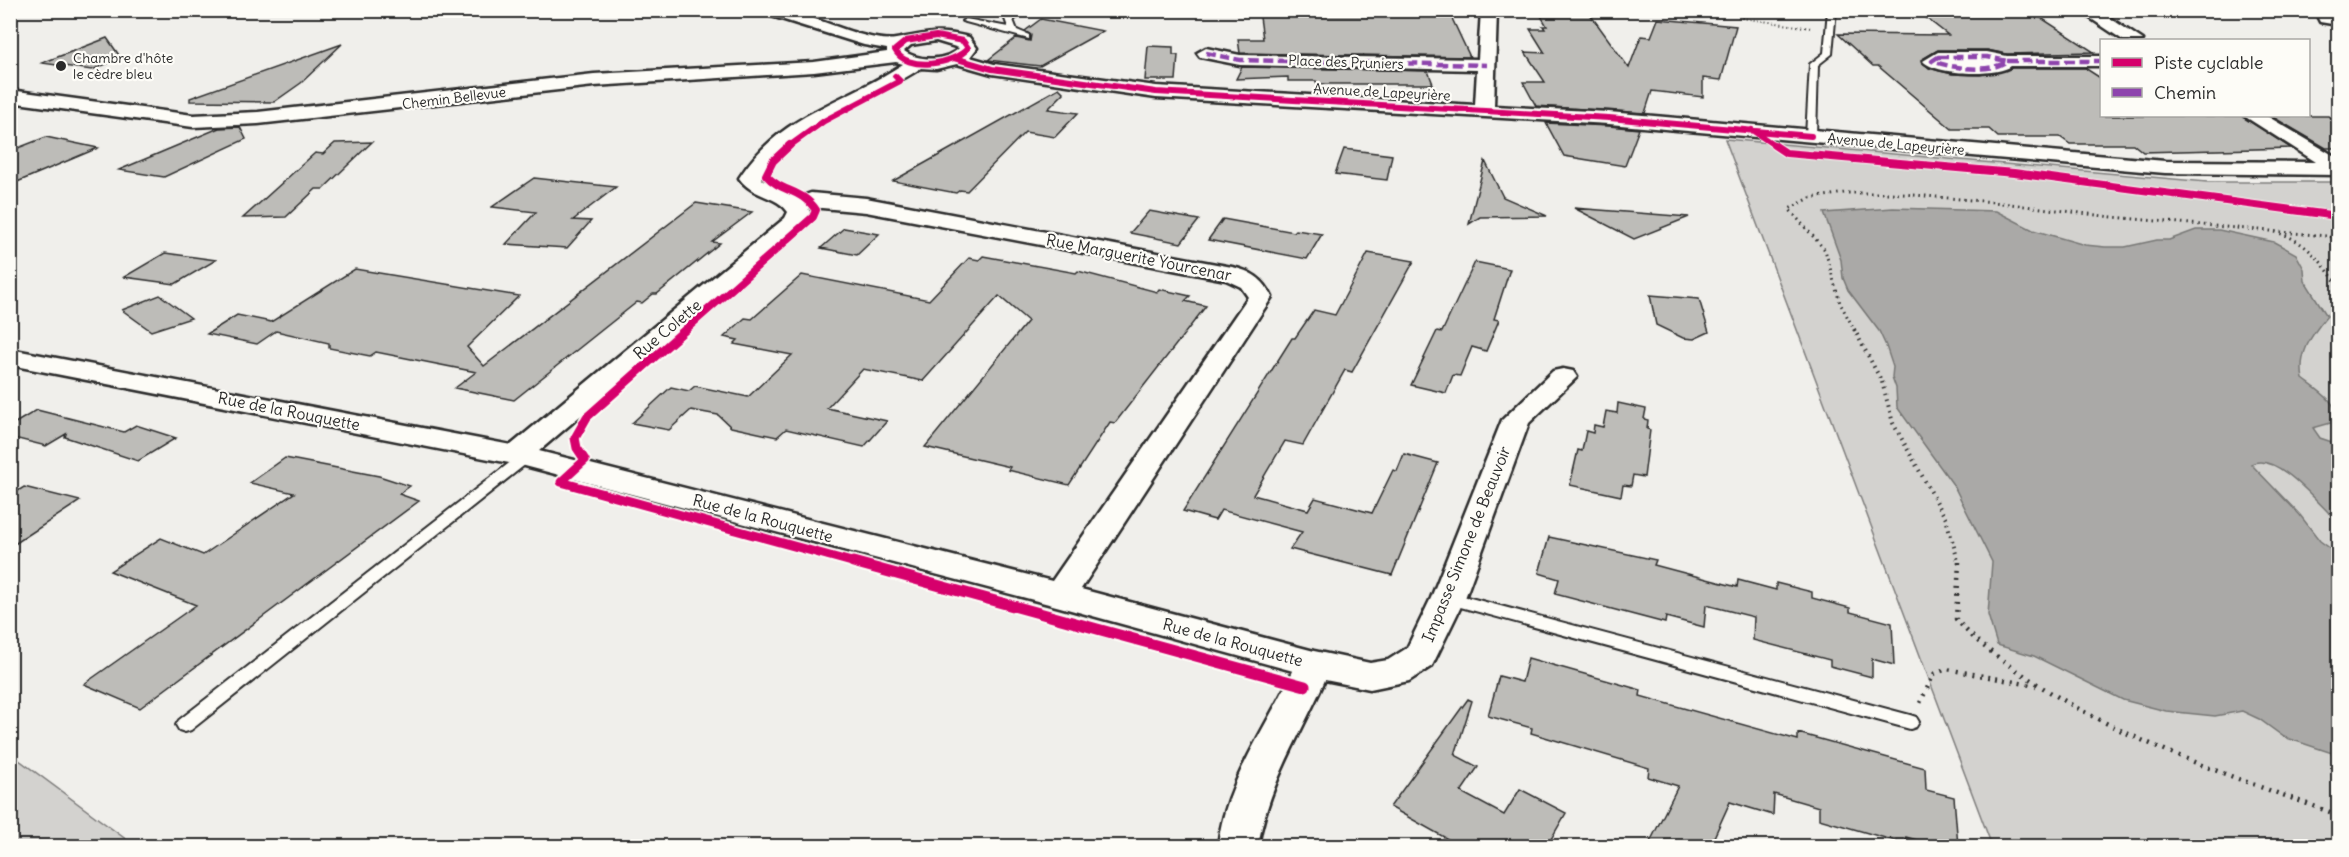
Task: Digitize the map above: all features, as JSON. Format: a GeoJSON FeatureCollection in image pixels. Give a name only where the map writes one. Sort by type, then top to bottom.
{"type":"FeatureCollection","features":[{"type":"Feature","properties":{"kind":"street"},"geometry":{"type":"LineString","coordinates":[[768,10],[870,40],[905,54],[954,58],[968,48],[963,40],[956,38],[925,37],[905,54],[789,135],[755,167],[750,177],[755,185],[788,197],[796,204]]}},
{"type":"Feature","properties":{"kind":"street"},"geometry":{"type":"LineString","coordinates":[[1484,110],[1489,10]]}},
{"type":"Feature","properties":{"kind":"street"},"geometry":{"type":"LineString","coordinates":[[2086,10],[2132,39]]}},
{"type":"Feature","properties":{"kind":"street","name":"Place des Pruniers"},"geometry":{"type":"LineString","coordinates":[[1206,53],[1240,60],[1487,65]]}},
{"type":"Feature","properties":{"kind":"street","name":"Chemin Bellevue"},"geometry":{"type":"LineString","coordinates":[[10,96],[193,121],[258,118],[594,80],[791,69],[905,54]]}},
{"type":"Feature","properties":{"kind":"street","name":"Avenue de Lapeyrière"},"geometry":{"type":"LineString","coordinates":[[954,58],[992,69],[1156,92],[1246,99],[1484,110],[2165,167],[2338,168]]}},
{"type":"Feature","properties":{"kind":"street"},"geometry":{"type":"LineString","coordinates":[[2007,61],[2100,61]]}},
{"type":"Feature","properties":{"kind":"street"},"geometry":{"type":"LineString","coordinates":[[2256,117],[2338,168]]}},
{"type":"Feature","properties":{"kind":"street","name":"Rue Marguerite Yourcenar"},"geometry":{"type":"LineString","coordinates":[[796,204],[811,200],[866,205],[1232,274],[1246,279],[1256,287],[1260,297],[1060,595]]}},
{"type":"Feature","properties":{"kind":"street","name":"Rue Colette"},"geometry":{"type":"LineString","coordinates":[[522,456],[795,221],[799,212],[796,204]]}},
{"type":"Feature","properties":{"kind":"street","name":"Rue de la Rouquette"},"geometry":{"type":"LineString","coordinates":[[10,357],[522,456],[1060,595],[1314,664],[1249,800],[1239,828],[1238,846]]}},
{"type":"Feature","properties":{"kind":"street","name":"Impasse Simone de Beauvoir"},"geometry":{"type":"LineString","coordinates":[[1314,664],[1370,676],[1395,672],[1420,657],[1448,598],[1516,420],[1563,377]]}},
{"type":"Feature","properties":{"kind":"lane"},"geometry":{"type":"LineString","coordinates":[[1013,31],[1009,20],[1026,10]]}},
{"type":"Feature","properties":{"kind":"lane"},"geometry":{"type":"LineString","coordinates":[[1811,136],[1814,64],[1828,54],[1832,10]]}},
{"type":"Feature","properties":{"kind":"lane"},"geometry":{"type":"LineString","coordinates":[[966,21],[1013,31],[1026,37]]}},
{"type":"Feature","properties":{"kind":"lane"},"geometry":{"type":"LineString","coordinates":[[185,725],[522,456]]}},
{"type":"Feature","properties":{"kind":"lane"},"geometry":{"type":"LineString","coordinates":[[1448,598],[1910,722]]}},
{"type":"Feature","properties":{"kind":"path"},"geometry":{"type":"LineString","coordinates":[[1744,10],[1742,18],[1831,30]]}},
{"type":"Feature","properties":{"kind":"path"},"geometry":{"type":"LineString","coordinates":[[2338,237],[2263,228],[2109,216],[1921,194],[1864,193],[1814,197],[1794,203],[1789,209],[1825,250],[1840,303],[1882,382],[1893,423],[1946,519],[1959,557],[1960,578],[1955,601],[1956,619],[1972,639],[2039,686],[2099,720],[2197,764],[2338,815]]}},
{"type":"Feature","properties":{"kind":"path"},"geometry":{"type":"LineString","coordinates":[[2263,228],[2288,235],[2323,261],[2338,286]]}},
{"type":"Feature","properties":{"kind":"path"},"geometry":{"type":"LineString","coordinates":[[2338,365],[2338,384]]}},
{"type":"Feature","properties":{"kind":"path"},"geometry":{"type":"LineString","coordinates":[[1910,722],[1934,674],[1947,669],[2039,686]]}},
{"type":"Feature","properties":{"kind":"shaded area"},"geometry":{"type":"Polygon","coordinates":[[[1725,139],[2207,182],[2338,182],[2338,846],[1992,846],[1725,139]]]}},
{"type":"Feature","properties":{"kind":"shaded area"},"geometry":{"type":"Polygon","coordinates":[[[1893,208],[1996,211],[2033,230],[2085,245],[2105,247],[2125,247],[2157,240],[2169,240],[2196,230],[2219,230],[2274,242],[2296,254],[2304,269],[2305,281],[2327,316],[2307,345],[2302,370],[2303,379],[2331,402],[2337,414],[2338,421],[2313,428],[2320,438],[2338,444],[2338,522],[2285,472],[2262,462],[2251,464],[2300,515],[2320,541],[2338,554],[2338,755],[2284,737],[2259,719],[2242,711],[2215,716],[2166,711],[2123,700],[2034,656],[1997,645],[1988,615],[1992,562],[1954,486],[1897,407],[1896,388],[1892,377],[1893,367],[1886,346],[1879,331],[1848,290],[1843,278],[1841,260],[1824,213],[1893,208]]]}},
{"type":"Feature","properties":{"kind":"shaded area"},"geometry":{"type":"Polygon","coordinates":[[[11,754],[135,846],[11,846],[11,754]]]}},
{"type":"Feature","properties":{"kind":"building"},"geometry":{"type":"Polygon","coordinates":[[[1259,10],[1448,10],[1470,57],[1240,53],[1238,39],[1263,39],[1259,10]]]}},
{"type":"Feature","properties":{"kind":"building"},"geometry":{"type":"Polygon","coordinates":[[[1552,10],[1587,10],[1629,68],[1641,36],[1651,37],[1658,19],[1736,26],[1721,80],[1703,78],[1703,97],[1652,91],[1645,113],[1536,106],[1523,82],[1545,82],[1525,52],[1545,53],[1530,29],[1545,29],[1543,26],[1547,26],[1541,16],[1556,16],[1552,10]]]}},
{"type":"Feature","properties":{"kind":"building"},"geometry":{"type":"Polygon","coordinates":[[[1916,10],[2029,10],[2094,52],[2007,54],[1987,50],[1938,50],[1921,60],[1929,68],[1952,74],[1980,75],[2012,68],[2085,68],[2100,78],[2100,117],[2244,117],[2291,148],[2143,152],[2133,144],[2070,144],[2060,137],[1998,137],[1989,129],[1952,129],[1878,66],[1873,66],[1838,34],[1948,35],[1916,10]]]}},
{"type":"Feature","properties":{"kind":"building"},"geometry":{"type":"Polygon","coordinates":[[[1041,19],[1103,31],[1040,66],[988,60],[1016,38],[1030,41],[1031,35],[1025,31],[1041,19]]]}},
{"type":"Feature","properties":{"kind":"building"},"geometry":{"type":"Polygon","coordinates":[[[107,38],[121,58],[92,70],[42,63],[107,38]]]}},
{"type":"Feature","properties":{"kind":"building"},"geometry":{"type":"Polygon","coordinates":[[[342,44],[301,83],[274,102],[190,101],[190,98],[342,44]]]}},
{"type":"Feature","properties":{"kind":"building"},"geometry":{"type":"Polygon","coordinates":[[[1148,46],[1173,47],[1173,55],[1178,55],[1176,80],[1145,80],[1148,46]]]}},
{"type":"Feature","properties":{"kind":"building"},"geometry":{"type":"Polygon","coordinates":[[[1242,67],[1428,71],[1433,84],[1317,84],[1316,81],[1288,81],[1288,77],[1236,79],[1242,67]]]}},
{"type":"Feature","properties":{"kind":"building"},"geometry":{"type":"Polygon","coordinates":[[[1059,88],[1064,93],[1048,109],[1078,113],[1055,137],[1025,132],[967,191],[960,190],[956,193],[893,181],[1059,88]]]}},
{"type":"Feature","properties":{"kind":"building"},"geometry":{"type":"Polygon","coordinates":[[[2328,116],[2338,122],[2338,148],[2326,148],[2273,117],[2328,116]]]}},
{"type":"Feature","properties":{"kind":"building"},"geometry":{"type":"Polygon","coordinates":[[[1546,123],[1639,129],[1625,166],[1564,156],[1546,123]]]}},
{"type":"Feature","properties":{"kind":"building"},"geometry":{"type":"Polygon","coordinates":[[[240,127],[246,139],[164,177],[119,170],[219,128],[240,127]]]}},
{"type":"Feature","properties":{"kind":"building"},"geometry":{"type":"Polygon","coordinates":[[[46,137],[98,148],[10,185],[10,151],[46,137]]]}},
{"type":"Feature","properties":{"kind":"building"},"geometry":{"type":"Polygon","coordinates":[[[372,142],[323,189],[316,189],[286,217],[243,218],[315,153],[323,154],[335,143],[372,142]]]}},
{"type":"Feature","properties":{"kind":"building"},"geometry":{"type":"Polygon","coordinates":[[[1344,149],[1392,155],[1387,180],[1335,174],[1344,149]]]}},
{"type":"Feature","properties":{"kind":"building"},"geometry":{"type":"Polygon","coordinates":[[[1485,161],[1503,197],[1547,216],[1480,217],[1469,224],[1485,161]]]}},
{"type":"Feature","properties":{"kind":"building"},"geometry":{"type":"Polygon","coordinates":[[[534,178],[616,187],[573,220],[591,221],[567,248],[506,244],[536,212],[492,207],[534,178]]]}},
{"type":"Feature","properties":{"kind":"building"},"geometry":{"type":"Polygon","coordinates":[[[696,203],[752,212],[712,242],[720,243],[657,294],[653,294],[642,303],[637,302],[514,400],[455,388],[476,372],[376,352],[370,356],[329,348],[329,343],[276,331],[257,344],[207,334],[237,315],[271,322],[355,269],[519,296],[467,347],[484,366],[696,203]]]}},
{"type":"Feature","properties":{"kind":"building"},"geometry":{"type":"Polygon","coordinates":[[[1574,208],[1689,217],[1634,239],[1574,208]]]}},
{"type":"Feature","properties":{"kind":"building"},"geometry":{"type":"Polygon","coordinates":[[[1149,211],[1199,220],[1181,243],[1130,233],[1149,211]]]}},
{"type":"Feature","properties":{"kind":"building"},"geometry":{"type":"Polygon","coordinates":[[[1223,219],[1294,232],[1296,230],[1322,234],[1307,259],[1208,240],[1223,219]]]}},
{"type":"Feature","properties":{"kind":"building"},"geometry":{"type":"Polygon","coordinates":[[[844,228],[879,234],[857,255],[821,248],[844,228]]]}},
{"type":"Feature","properties":{"kind":"building"},"geometry":{"type":"Polygon","coordinates":[[[165,253],[216,260],[175,284],[124,277],[165,253]]]}},
{"type":"Feature","properties":{"kind":"building"},"geometry":{"type":"Polygon","coordinates":[[[1368,253],[1414,261],[1352,372],[1345,370],[1303,445],[1285,441],[1253,495],[1308,510],[1315,498],[1372,513],[1393,470],[1397,471],[1404,454],[1438,463],[1392,575],[1290,549],[1302,532],[1221,510],[1215,520],[1183,511],[1292,338],[1295,338],[1314,310],[1335,315],[1368,253]]]}},
{"type":"Feature","properties":{"kind":"building"},"geometry":{"type":"Polygon","coordinates":[[[983,256],[1076,273],[1078,271],[1157,292],[1159,289],[1190,296],[1185,301],[1206,306],[1115,423],[1110,422],[1069,485],[1008,470],[1010,467],[925,447],[1028,321],[999,296],[923,381],[863,369],[827,408],[887,421],[864,447],[786,429],[777,437],[731,427],[718,415],[691,410],[669,430],[632,423],[671,387],[689,391],[695,386],[748,397],[792,355],[734,344],[738,340],[724,337],[745,318],[752,319],[802,275],[929,300],[969,258],[979,260],[983,256]]]}},
{"type":"Feature","properties":{"kind":"building"},"geometry":{"type":"Polygon","coordinates":[[[1475,262],[1510,269],[1494,319],[1499,320],[1486,351],[1472,347],[1460,376],[1453,375],[1446,393],[1411,385],[1437,331],[1442,332],[1475,262]]]}},
{"type":"Feature","properties":{"kind":"building"},"geometry":{"type":"Polygon","coordinates":[[[160,295],[191,318],[151,331],[122,310],[160,295]]]}},
{"type":"Feature","properties":{"kind":"building"},"geometry":{"type":"Polygon","coordinates":[[[1650,295],[1699,299],[1709,332],[1694,339],[1683,338],[1656,325],[1650,295]]]}},
{"type":"Feature","properties":{"kind":"building"},"geometry":{"type":"Polygon","coordinates":[[[1618,403],[1646,409],[1644,419],[1648,420],[1647,429],[1650,430],[1644,477],[1633,475],[1631,486],[1623,485],[1621,496],[1570,485],[1578,450],[1582,451],[1586,431],[1593,433],[1594,425],[1603,427],[1606,411],[1617,413],[1618,403]]]}},
{"type":"Feature","properties":{"kind":"building"},"geometry":{"type":"Polygon","coordinates":[[[37,410],[124,432],[136,425],[176,438],[138,461],[65,437],[66,434],[46,446],[10,437],[10,426],[37,410]]]}},
{"type":"Feature","properties":{"kind":"building"},"geometry":{"type":"Polygon","coordinates":[[[285,458],[379,476],[410,486],[399,494],[419,501],[140,708],[84,684],[196,605],[110,571],[161,538],[203,555],[294,493],[250,483],[285,458]]]}},
{"type":"Feature","properties":{"kind":"building"},"geometry":{"type":"Polygon","coordinates":[[[24,487],[80,501],[10,547],[10,496],[24,487]]]}},
{"type":"Feature","properties":{"kind":"building"},"geometry":{"type":"Polygon","coordinates":[[[1549,537],[1656,560],[1654,565],[1737,587],[1738,580],[1776,590],[1776,583],[1812,592],[1812,598],[1850,608],[1850,612],[1892,623],[1894,665],[1872,659],[1872,677],[1830,666],[1830,660],[1753,640],[1754,617],[1706,605],[1704,627],[1666,617],[1665,623],[1555,594],[1559,579],[1539,573],[1549,537]]]}},
{"type":"Feature","properties":{"kind":"building"},"geometry":{"type":"Polygon","coordinates":[[[1528,658],[1641,690],[1640,696],[1798,740],[1798,733],[1925,768],[1926,790],[1954,797],[1958,846],[1939,846],[1906,837],[1906,844],[1819,819],[1819,807],[1774,794],[1773,815],[1730,802],[1710,846],[1648,846],[1678,786],[1648,777],[1649,768],[1531,733],[1532,728],[1488,716],[1499,676],[1522,682],[1528,658]]]}},
{"type":"Feature","properties":{"kind":"building"},"geometry":{"type":"Polygon","coordinates":[[[1468,699],[1472,701],[1455,755],[1478,767],[1461,792],[1504,815],[1520,789],[1566,813],[1547,846],[1460,846],[1390,807],[1468,699]]]}},
{"type":"Feature","properties":{"kind":"marked path"},"geometry":{"type":"LineString","coordinates":[[1206,53],[1240,60],[1487,65]]}},
{"type":"Feature","properties":{"kind":"marked path"},"geometry":{"type":"LineString","coordinates":[[1938,57],[1987,57],[2007,61],[1999,67],[1946,66],[1932,61],[1938,57]]}},
{"type":"Feature","properties":{"kind":"marked path"},"geometry":{"type":"LineString","coordinates":[[2007,61],[2100,61]]}},
{"type":"Feature","properties":{"kind":"cycle path"},"geometry":{"type":"LineString","coordinates":[[936,36],[963,41],[968,48],[955,59],[936,63],[905,59],[898,56],[895,50],[906,41],[936,36]]}},
{"type":"Feature","properties":{"kind":"cycle path"},"geometry":{"type":"LineString","coordinates":[[954,58],[992,69],[1156,92],[1609,118],[1811,136]]}},
{"type":"Feature","properties":{"kind":"cycle path"},"geometry":{"type":"LineString","coordinates":[[895,76],[900,81],[824,121],[804,134],[773,161],[766,175],[777,185],[804,195],[816,210],[813,217],[587,417],[575,438],[577,448],[585,460],[561,482],[1305,686]]}},
{"type":"Feature","properties":{"kind":"cycle path"},"geometry":{"type":"LineString","coordinates":[[1752,130],[1786,153],[2014,173],[2338,216]]}},
{"type":"Feature","properties":{"kind":"place","name":"Chambre d'hôte le cèdre bleu"},"geometry":{"type":"Point","coordinates":[61,66]}}]}
